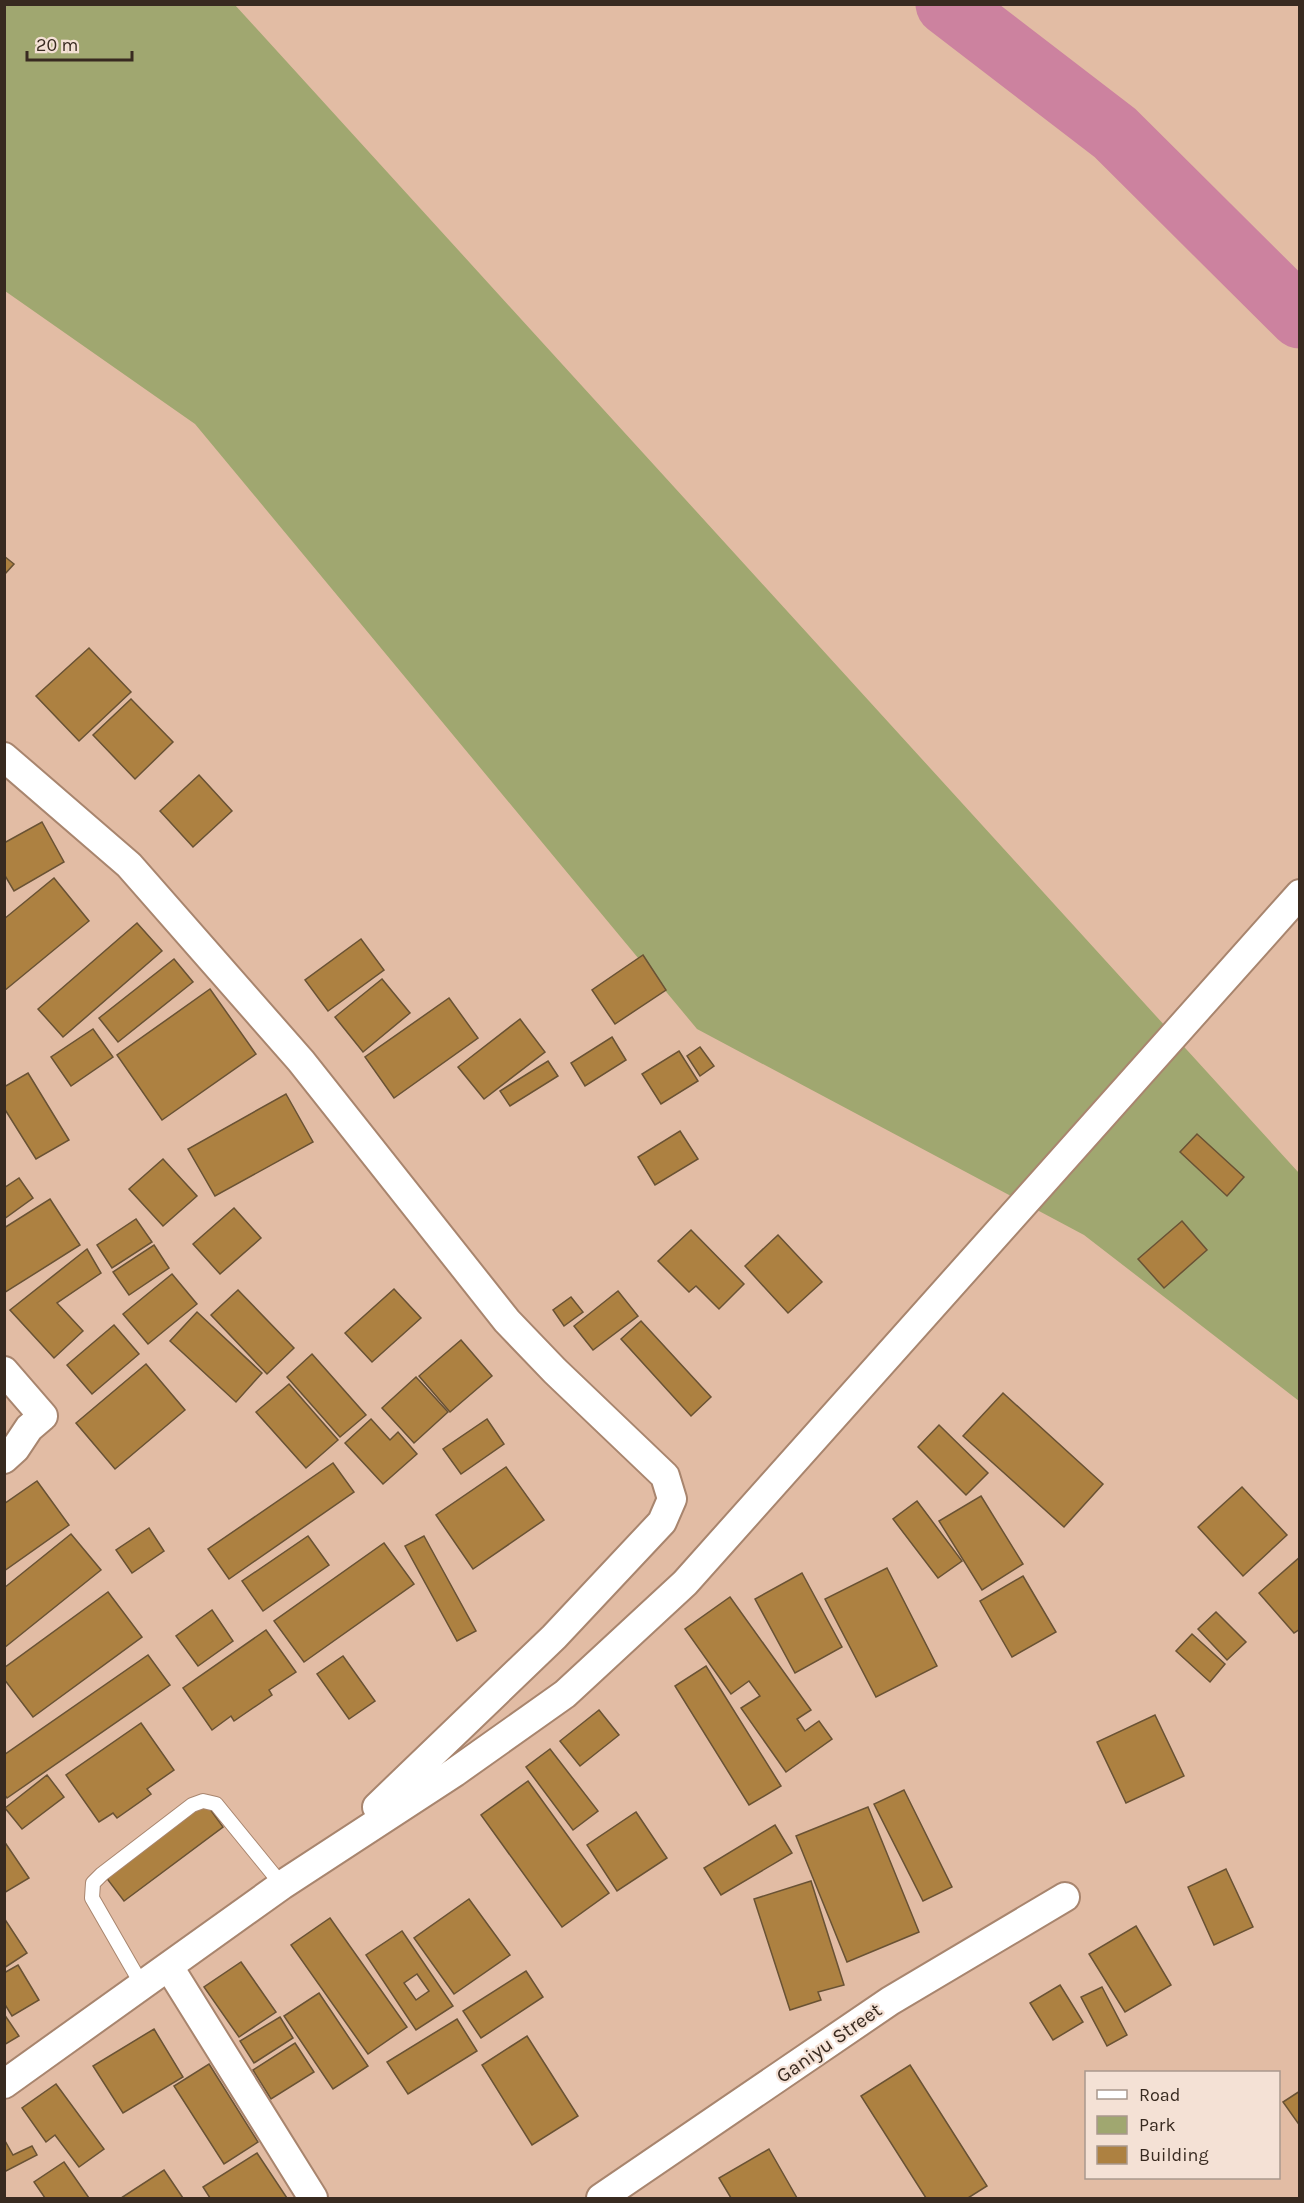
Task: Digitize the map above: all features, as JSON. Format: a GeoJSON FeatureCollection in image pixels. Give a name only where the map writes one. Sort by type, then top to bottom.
{"type":"FeatureCollection","features":[{"type":"Feature","properties":{"kind":"street"},"geometry":{"type":"LineString","coordinates":[[4,757],[129,865],[301,1061],[507,1321],[555,1371],[665,1476],[670,1491],[672,1499],[662,1522],[554,1637],[428,1760],[314,1865]]}},
{"type":"Feature","properties":{"kind":"street"},"geometry":{"type":"LineString","coordinates":[[4,2084],[282,1885],[455,1772],[565,1694],[685,1583],[1299,894]]}},
{"type":"Feature","properties":{"kind":"street"},"geometry":{"type":"LineString","coordinates":[[4,1371],[43,1416],[29,1428],[15,1449],[4,1459]]}},
{"type":"Feature","properties":{"kind":"street","name":"Ganiyu Street"},"geometry":{"type":"LineString","coordinates":[[601,2199],[890,2001],[1065,1897]]}},
{"type":"Feature","properties":{"kind":"street"},"geometry":{"type":"LineString","coordinates":[[169,1967],[313,2199]]}},
{"type":"Feature","properties":{"kind":"lane"},"geometry":{"type":"LineString","coordinates":[[142,1985],[92,1898],[93,1883],[192,1805],[203,1801],[216,1804],[282,1885]]}},
{"type":"Feature","properties":{"kind":"green space"},"geometry":{"type":"Polygon","coordinates":[[[5,5],[235,5],[1299,1173],[1299,1401],[1084,1235],[697,1029],[195,424],[5,291],[5,5]]]}},
{"type":"Feature","properties":{"kind":"building"},"geometry":{"type":"Polygon","coordinates":[[[4,556],[14,564],[4,575],[4,556]]]}},
{"type":"Feature","properties":{"kind":"building"},"geometry":{"type":"Polygon","coordinates":[[[89,648],[131,692],[79,741],[36,696],[89,648]]]}},
{"type":"Feature","properties":{"kind":"building"},"geometry":{"type":"Polygon","coordinates":[[[131,699],[173,742],[135,779],[93,735],[131,699]]]}},
{"type":"Feature","properties":{"kind":"building"},"geometry":{"type":"Polygon","coordinates":[[[199,775],[232,811],[193,847],[160,811],[199,775]]]}},
{"type":"Feature","properties":{"kind":"building"},"geometry":{"type":"Polygon","coordinates":[[[42,822],[64,862],[14,891],[4,874],[4,843],[42,822]]]}},
{"type":"Feature","properties":{"kind":"building"},"geometry":{"type":"Polygon","coordinates":[[[54,878],[89,921],[4,991],[4,919],[54,878]]]}},
{"type":"Feature","properties":{"kind":"building"},"geometry":{"type":"Polygon","coordinates":[[[137,923],[162,951],[63,1037],[38,1009],[137,923]]]}},
{"type":"Feature","properties":{"kind":"building"},"geometry":{"type":"Polygon","coordinates":[[[361,939],[384,970],[328,1011],[305,980],[361,939]]]}},
{"type":"Feature","properties":{"kind":"building"},"geometry":{"type":"Polygon","coordinates":[[[643,955],[666,990],[615,1024],[592,990],[643,955]]]}},
{"type":"Feature","properties":{"kind":"building"},"geometry":{"type":"Polygon","coordinates":[[[174,959],[193,982],[118,1042],[99,1018],[174,959]]]}},
{"type":"Feature","properties":{"kind":"building"},"geometry":{"type":"Polygon","coordinates":[[[382,979],[410,1013],[363,1052],[335,1017],[382,979]]]}},
{"type":"Feature","properties":{"kind":"building"},"geometry":{"type":"Polygon","coordinates":[[[210,989],[256,1054],[162,1120],[117,1055],[210,989]]]}},
{"type":"Feature","properties":{"kind":"building"},"geometry":{"type":"Polygon","coordinates":[[[449,998],[478,1038],[394,1098],[365,1057],[449,998]]]}},
{"type":"Feature","properties":{"kind":"building"},"geometry":{"type":"Polygon","coordinates":[[[520,1019],[545,1052],[484,1099],[458,1067],[520,1019]]]}},
{"type":"Feature","properties":{"kind":"building"},"geometry":{"type":"Polygon","coordinates":[[[93,1029],[113,1057],[71,1086],[51,1057],[93,1029]]]}},
{"type":"Feature","properties":{"kind":"building"},"geometry":{"type":"Polygon","coordinates":[[[612,1037],[626,1060],[585,1086],[571,1063],[612,1037]]]}},
{"type":"Feature","properties":{"kind":"building"},"geometry":{"type":"Polygon","coordinates":[[[700,1047],[714,1066],[700,1076],[687,1056],[700,1047]]]}},
{"type":"Feature","properties":{"kind":"building"},"geometry":{"type":"Polygon","coordinates":[[[679,1051],[698,1081],[661,1104],[642,1074],[679,1051]]]}},
{"type":"Feature","properties":{"kind":"building"},"geometry":{"type":"Polygon","coordinates":[[[548,1061],[558,1076],[510,1106],[500,1091],[548,1061]]]}},
{"type":"Feature","properties":{"kind":"building"},"geometry":{"type":"Polygon","coordinates":[[[28,1073],[69,1140],[36,1159],[4,1108],[4,1087],[28,1073]]]}},
{"type":"Feature","properties":{"kind":"building"},"geometry":{"type":"Polygon","coordinates":[[[286,1094],[313,1142],[215,1196],[188,1149],[286,1094]]]}},
{"type":"Feature","properties":{"kind":"building"},"geometry":{"type":"Polygon","coordinates":[[[680,1131],[698,1159],[655,1185],[638,1157],[680,1131]]]}},
{"type":"Feature","properties":{"kind":"building"},"geometry":{"type":"Polygon","coordinates":[[[1197,1134],[1244,1177],[1227,1196],[1180,1152],[1197,1134]]]}},
{"type":"Feature","properties":{"kind":"building"},"geometry":{"type":"Polygon","coordinates":[[[163,1159],[197,1196],[163,1226],[129,1189],[163,1159]]]}},
{"type":"Feature","properties":{"kind":"building"},"geometry":{"type":"Polygon","coordinates":[[[19,1178],[33,1198],[4,1219],[4,1188],[19,1178]]]}},
{"type":"Feature","properties":{"kind":"building"},"geometry":{"type":"Polygon","coordinates":[[[50,1199],[80,1245],[4,1293],[4,1228],[50,1199]]]}},
{"type":"Feature","properties":{"kind":"building"},"geometry":{"type":"Polygon","coordinates":[[[234,1208],[261,1238],[220,1274],[193,1244],[234,1208]]]}},
{"type":"Feature","properties":{"kind":"building"},"geometry":{"type":"Polygon","coordinates":[[[136,1219],[152,1242],[112,1268],[97,1245],[136,1219]]]}},
{"type":"Feature","properties":{"kind":"building"},"geometry":{"type":"Polygon","coordinates":[[[1182,1221],[1207,1250],[1164,1288],[1138,1259],[1182,1221]]]}},
{"type":"Feature","properties":{"kind":"building"},"geometry":{"type":"Polygon","coordinates":[[[691,1230],[744,1284],[719,1309],[696,1286],[689,1292],[658,1261],[691,1230]]]}},
{"type":"Feature","properties":{"kind":"building"},"geometry":{"type":"Polygon","coordinates":[[[778,1235],[822,1282],[788,1313],[745,1266],[778,1235]]]}},
{"type":"Feature","properties":{"kind":"building"},"geometry":{"type":"Polygon","coordinates":[[[154,1245],[169,1268],[129,1295],[113,1272],[154,1245]]]}},
{"type":"Feature","properties":{"kind":"building"},"geometry":{"type":"Polygon","coordinates":[[[87,1249],[101,1273],[57,1303],[83,1331],[54,1358],[10,1310],[87,1249]]]}},
{"type":"Feature","properties":{"kind":"building"},"geometry":{"type":"Polygon","coordinates":[[[172,1274],[197,1304],[148,1344],[123,1314],[172,1274]]]}},
{"type":"Feature","properties":{"kind":"building"},"geometry":{"type":"Polygon","coordinates":[[[394,1289],[421,1318],[372,1362],[345,1333],[394,1289]]]}},
{"type":"Feature","properties":{"kind":"building"},"geometry":{"type":"Polygon","coordinates":[[[238,1290],[294,1348],[267,1374],[211,1315],[238,1290]]]}},
{"type":"Feature","properties":{"kind":"building"},"geometry":{"type":"Polygon","coordinates":[[[618,1291],[638,1316],[593,1350],[574,1326],[618,1291]]]}},
{"type":"Feature","properties":{"kind":"building"},"geometry":{"type":"Polygon","coordinates":[[[571,1297],[583,1312],[564,1326],[553,1310],[571,1297]]]}},
{"type":"Feature","properties":{"kind":"building"},"geometry":{"type":"Polygon","coordinates":[[[197,1312],[262,1373],[236,1402],[170,1341],[197,1312]]]}},
{"type":"Feature","properties":{"kind":"building"},"geometry":{"type":"Polygon","coordinates":[[[641,1321],[711,1397],[691,1416],[621,1339],[641,1321]]]}},
{"type":"Feature","properties":{"kind":"building"},"geometry":{"type":"Polygon","coordinates":[[[114,1325],[139,1354],[92,1394],[67,1365],[114,1325]]]}},
{"type":"Feature","properties":{"kind":"building"},"geometry":{"type":"Polygon","coordinates":[[[461,1340],[492,1376],[450,1412],[419,1376],[461,1340]]]}},
{"type":"Feature","properties":{"kind":"building"},"geometry":{"type":"Polygon","coordinates":[[[312,1354],[366,1415],[340,1437],[287,1377],[312,1354]]]}},
{"type":"Feature","properties":{"kind":"building"},"geometry":{"type":"Polygon","coordinates":[[[146,1364],[185,1410],[115,1469],[76,1423],[146,1364]]]}},
{"type":"Feature","properties":{"kind":"building"},"geometry":{"type":"Polygon","coordinates":[[[416,1377],[448,1412],[414,1443],[382,1408],[416,1377]]]}},
{"type":"Feature","properties":{"kind":"building"},"geometry":{"type":"Polygon","coordinates":[[[289,1384],[338,1440],[306,1468],[256,1412],[289,1384]]]}},
{"type":"Feature","properties":{"kind":"building"},"geometry":{"type":"Polygon","coordinates":[[[1003,1393],[1103,1484],[1064,1527],[963,1436],[1003,1393]]]}},
{"type":"Feature","properties":{"kind":"building"},"geometry":{"type":"Polygon","coordinates":[[[371,1419],[390,1440],[398,1432],[417,1454],[383,1484],[345,1443],[371,1419]]]}},
{"type":"Feature","properties":{"kind":"building"},"geometry":{"type":"Polygon","coordinates":[[[487,1419],[504,1444],[461,1474],[443,1449],[487,1419]]]}},
{"type":"Feature","properties":{"kind":"building"},"geometry":{"type":"Polygon","coordinates":[[[939,1425],[988,1473],[966,1495],[918,1447],[939,1425]]]}},
{"type":"Feature","properties":{"kind":"building"},"geometry":{"type":"Polygon","coordinates":[[[333,1463],[354,1492],[229,1579],[208,1549],[333,1463]]]}},
{"type":"Feature","properties":{"kind":"building"},"geometry":{"type":"Polygon","coordinates":[[[506,1467],[544,1520],[473,1569],[436,1515],[506,1467]]]}},
{"type":"Feature","properties":{"kind":"building"},"geometry":{"type":"Polygon","coordinates":[[[37,1481],[69,1525],[4,1571],[4,1504],[37,1481]]]}},
{"type":"Feature","properties":{"kind":"building"},"geometry":{"type":"Polygon","coordinates":[[[1242,1487],[1287,1535],[1243,1576],[1198,1527],[1242,1487]]]}},
{"type":"Feature","properties":{"kind":"building"},"geometry":{"type":"Polygon","coordinates":[[[981,1496],[1023,1564],[982,1590],[939,1521],[981,1496]]]}},
{"type":"Feature","properties":{"kind":"building"},"geometry":{"type":"Polygon","coordinates":[[[917,1501],[962,1561],[938,1578],[893,1519],[917,1501]]]}},
{"type":"Feature","properties":{"kind":"building"},"geometry":{"type":"Polygon","coordinates":[[[149,1528],[164,1551],[132,1573],[116,1550],[149,1528]]]}},
{"type":"Feature","properties":{"kind":"building"},"geometry":{"type":"Polygon","coordinates":[[[71,1534],[101,1570],[4,1648],[4,1588],[71,1534]]]}},
{"type":"Feature","properties":{"kind":"building"},"geometry":{"type":"Polygon","coordinates":[[[308,1536],[329,1565],[263,1611],[242,1581],[308,1536]]]}},
{"type":"Feature","properties":{"kind":"building"},"geometry":{"type":"Polygon","coordinates":[[[424,1536],[476,1631],[457,1641],[405,1546],[424,1536]]]}},
{"type":"Feature","properties":{"kind":"building"},"geometry":{"type":"Polygon","coordinates":[[[384,1543],[414,1584],[304,1662],[274,1621],[384,1543]]]}},
{"type":"Feature","properties":{"kind":"building"},"geometry":{"type":"Polygon","coordinates":[[[1300,1557],[1300,1629],[1294,1633],[1259,1593],[1300,1557]]]}},
{"type":"Feature","properties":{"kind":"building"},"geometry":{"type":"Polygon","coordinates":[[[887,1568],[937,1666],[876,1697],[825,1599],[887,1568]]]}},
{"type":"Feature","properties":{"kind":"building"},"geometry":{"type":"Polygon","coordinates":[[[802,1573],[842,1647],[795,1673],[755,1599],[802,1573]]]}},
{"type":"Feature","properties":{"kind":"building"},"geometry":{"type":"Polygon","coordinates":[[[1023,1576],[1056,1632],[1012,1657],[980,1601],[1023,1576]]]}},
{"type":"Feature","properties":{"kind":"building"},"geometry":{"type":"Polygon","coordinates":[[[108,1592],[142,1637],[33,1717],[4,1679],[4,1668],[108,1592]]]}},
{"type":"Feature","properties":{"kind":"building"},"geometry":{"type":"Polygon","coordinates":[[[730,1597],[811,1710],[797,1719],[805,1731],[819,1721],[832,1739],[786,1772],[741,1708],[760,1696],[749,1681],[731,1694],[685,1629],[730,1597]]]}},
{"type":"Feature","properties":{"kind":"building"},"geometry":{"type":"Polygon","coordinates":[[[212,1610],[233,1641],[198,1666],[176,1636],[212,1610]]]}},
{"type":"Feature","properties":{"kind":"building"},"geometry":{"type":"Polygon","coordinates":[[[1216,1612],[1246,1642],[1227,1660],[1198,1629],[1216,1612]]]}},
{"type":"Feature","properties":{"kind":"building"},"geometry":{"type":"Polygon","coordinates":[[[266,1630],[296,1672],[269,1690],[272,1695],[234,1721],[231,1716],[212,1730],[183,1688],[266,1630]]]}},
{"type":"Feature","properties":{"kind":"building"},"geometry":{"type":"Polygon","coordinates":[[[1192,1634],[1225,1664],[1210,1682],[1176,1651],[1192,1634]]]}},
{"type":"Feature","properties":{"kind":"building"},"geometry":{"type":"Polygon","coordinates":[[[148,1655],[170,1685],[7,1798],[4,1794],[4,1755],[148,1655]]]}},
{"type":"Feature","properties":{"kind":"building"},"geometry":{"type":"Polygon","coordinates":[[[343,1656],[375,1701],[349,1719],[317,1674],[343,1656]]]}},
{"type":"Feature","properties":{"kind":"building"},"geometry":{"type":"Polygon","coordinates":[[[706,1666],[781,1786],[749,1805],[675,1686],[706,1666]]]}},
{"type":"Feature","properties":{"kind":"building"},"geometry":{"type":"Polygon","coordinates":[[[599,1710],[619,1735],[580,1766],[560,1741],[599,1710]]]}},
{"type":"Feature","properties":{"kind":"building"},"geometry":{"type":"Polygon","coordinates":[[[1155,1715],[1184,1776],[1126,1803],[1097,1742],[1155,1715]]]}},
{"type":"Feature","properties":{"kind":"building"},"geometry":{"type":"Polygon","coordinates":[[[141,1723],[174,1770],[147,1789],[151,1794],[117,1818],[113,1813],[99,1822],[66,1775],[141,1723]]]}},
{"type":"Feature","properties":{"kind":"building"},"geometry":{"type":"Polygon","coordinates":[[[550,1749],[598,1811],[573,1830],[526,1767],[550,1749]]]}},
{"type":"Feature","properties":{"kind":"building"},"geometry":{"type":"Polygon","coordinates":[[[47,1775],[64,1797],[22,1829],[5,1808],[47,1775]]]}},
{"type":"Feature","properties":{"kind":"building"},"geometry":{"type":"Polygon","coordinates":[[[528,1781],[609,1893],[562,1927],[481,1815],[528,1781]]]}},
{"type":"Feature","properties":{"kind":"building"},"geometry":{"type":"Polygon","coordinates":[[[904,1790],[952,1887],[923,1901],[874,1804],[904,1790]]]}},
{"type":"Feature","properties":{"kind":"building"},"geometry":{"type":"Polygon","coordinates":[[[205,1802],[223,1827],[124,1901],[105,1876],[205,1802]]]}},
{"type":"Feature","properties":{"kind":"building"},"geometry":{"type":"Polygon","coordinates":[[[868,1807],[919,1932],[847,1962],[796,1836],[868,1807]]]}},
{"type":"Feature","properties":{"kind":"building"},"geometry":{"type":"Polygon","coordinates":[[[636,1812],[667,1858],[617,1891],[587,1845],[636,1812]]]}},
{"type":"Feature","properties":{"kind":"building"},"geometry":{"type":"Polygon","coordinates":[[[775,1825],[792,1853],[721,1895],[704,1868],[775,1825]]]}},
{"type":"Feature","properties":{"kind":"building"},"geometry":{"type":"Polygon","coordinates":[[[4,1841],[29,1878],[4,1893],[4,1841]]]}},
{"type":"Feature","properties":{"kind":"building"},"geometry":{"type":"Polygon","coordinates":[[[1226,1869],[1253,1927],[1214,1945],[1188,1887],[1226,1869]]]}},
{"type":"Feature","properties":{"kind":"building"},"geometry":{"type":"Polygon","coordinates":[[[811,1881],[844,1985],[818,1992],[821,2000],[790,2010],[754,1899],[811,1881]]]}},
{"type":"Feature","properties":{"kind":"building"},"geometry":{"type":"Polygon","coordinates":[[[469,1899],[510,1955],[454,1994],[414,1938],[469,1899]]]}},
{"type":"Feature","properties":{"kind":"building"},"geometry":{"type":"Polygon","coordinates":[[[4,1918],[27,1953],[4,1968],[4,1918]]]}},
{"type":"Feature","properties":{"kind":"building"},"geometry":{"type":"Polygon","coordinates":[[[330,1918],[407,2027],[368,2054],[291,1945],[330,1918]]]}},
{"type":"Feature","properties":{"kind":"building"},"geometry":{"type":"Polygon","coordinates":[[[1136,1926],[1171,1985],[1125,2012],[1089,1954],[1136,1926]]]}},
{"type":"Feature","properties":{"kind":"building"},"geometry":{"type":"Polygon","coordinates":[[[402,1931],[453,2006],[416,2030],[366,1955],[402,1931]],[[417,1974],[404,1983],[416,2000],[429,1991],[417,1974]]]}},
{"type":"Feature","properties":{"kind":"building"},"geometry":{"type":"Polygon","coordinates":[[[241,1962],[276,2012],[239,2037],[204,1987],[241,1962]]]}},
{"type":"Feature","properties":{"kind":"building"},"geometry":{"type":"Polygon","coordinates":[[[18,1965],[39,2000],[12,2016],[4,2003],[4,1973],[18,1965]]]}},
{"type":"Feature","properties":{"kind":"building"},"geometry":{"type":"Polygon","coordinates":[[[526,1971],[543,1997],[481,2038],[463,2011],[526,1971]]]}},
{"type":"Feature","properties":{"kind":"building"},"geometry":{"type":"Polygon","coordinates":[[[1060,1985],[1083,2022],[1053,2040],[1030,2003],[1060,1985]]]}},
{"type":"Feature","properties":{"kind":"building"},"geometry":{"type":"Polygon","coordinates":[[[1102,1987],[1127,2035],[1107,2046],[1081,1997],[1102,1987]]]}},
{"type":"Feature","properties":{"kind":"building"},"geometry":{"type":"Polygon","coordinates":[[[319,1993],[368,2066],[333,2089],[284,2016],[319,1993]]]}},
{"type":"Feature","properties":{"kind":"building"},"geometry":{"type":"Polygon","coordinates":[[[4,2014],[19,2036],[4,2045],[4,2014]]]}},
{"type":"Feature","properties":{"kind":"building"},"geometry":{"type":"Polygon","coordinates":[[[280,2017],[293,2038],[254,2063],[240,2041],[280,2017]]]}},
{"type":"Feature","properties":{"kind":"building"},"geometry":{"type":"Polygon","coordinates":[[[457,2019],[477,2051],[408,2094],[387,2062],[457,2019]]]}},
{"type":"Feature","properties":{"kind":"building"},"geometry":{"type":"Polygon","coordinates":[[[154,2029],[183,2077],[123,2113],[93,2066],[154,2029]]]}},
{"type":"Feature","properties":{"kind":"building"},"geometry":{"type":"Polygon","coordinates":[[[527,2036],[578,2116],[532,2145],[482,2065],[527,2036]]]}},
{"type":"Feature","properties":{"kind":"building"},"geometry":{"type":"Polygon","coordinates":[[[295,2043],[314,2072],[271,2099],[253,2070],[295,2043]]]}},
{"type":"Feature","properties":{"kind":"building"},"geometry":{"type":"Polygon","coordinates":[[[209,2064],[258,2142],[224,2164],[174,2086],[209,2064]]]}},
{"type":"Feature","properties":{"kind":"building"},"geometry":{"type":"Polygon","coordinates":[[[910,2065],[987,2186],[968,2198],[926,2198],[861,2096],[910,2065]]]}},
{"type":"Feature","properties":{"kind":"building"},"geometry":{"type":"Polygon","coordinates":[[[56,2084],[104,2149],[79,2167],[55,2135],[46,2142],[22,2108],[56,2084]]]}},
{"type":"Feature","properties":{"kind":"building"},"geometry":{"type":"Polygon","coordinates":[[[1300,2091],[1300,2126],[1283,2102],[1300,2091]]]}},
{"type":"Feature","properties":{"kind":"building"},"geometry":{"type":"Polygon","coordinates":[[[4,2139],[13,2155],[32,2146],[37,2155],[4,2172],[4,2139]]]}},
{"type":"Feature","properties":{"kind":"building"},"geometry":{"type":"Polygon","coordinates":[[[769,2149],[797,2198],[731,2198],[719,2178],[769,2149]]]}},
{"type":"Feature","properties":{"kind":"building"},"geometry":{"type":"Polygon","coordinates":[[[257,2153],[287,2198],[210,2198],[203,2187],[257,2153]]]}},
{"type":"Feature","properties":{"kind":"building"},"geometry":{"type":"Polygon","coordinates":[[[64,2162],[89,2198],[45,2198],[34,2182],[64,2162]]]}},
{"type":"Feature","properties":{"kind":"building"},"geometry":{"type":"Polygon","coordinates":[[[164,2170],[183,2198],[121,2198],[164,2170]]]}},
{"type":"Feature","properties":{"kind":"waterway"},"geometry":{"type":"LineString","coordinates":[[947,4],[1115,133],[1300,317]]}}]}
